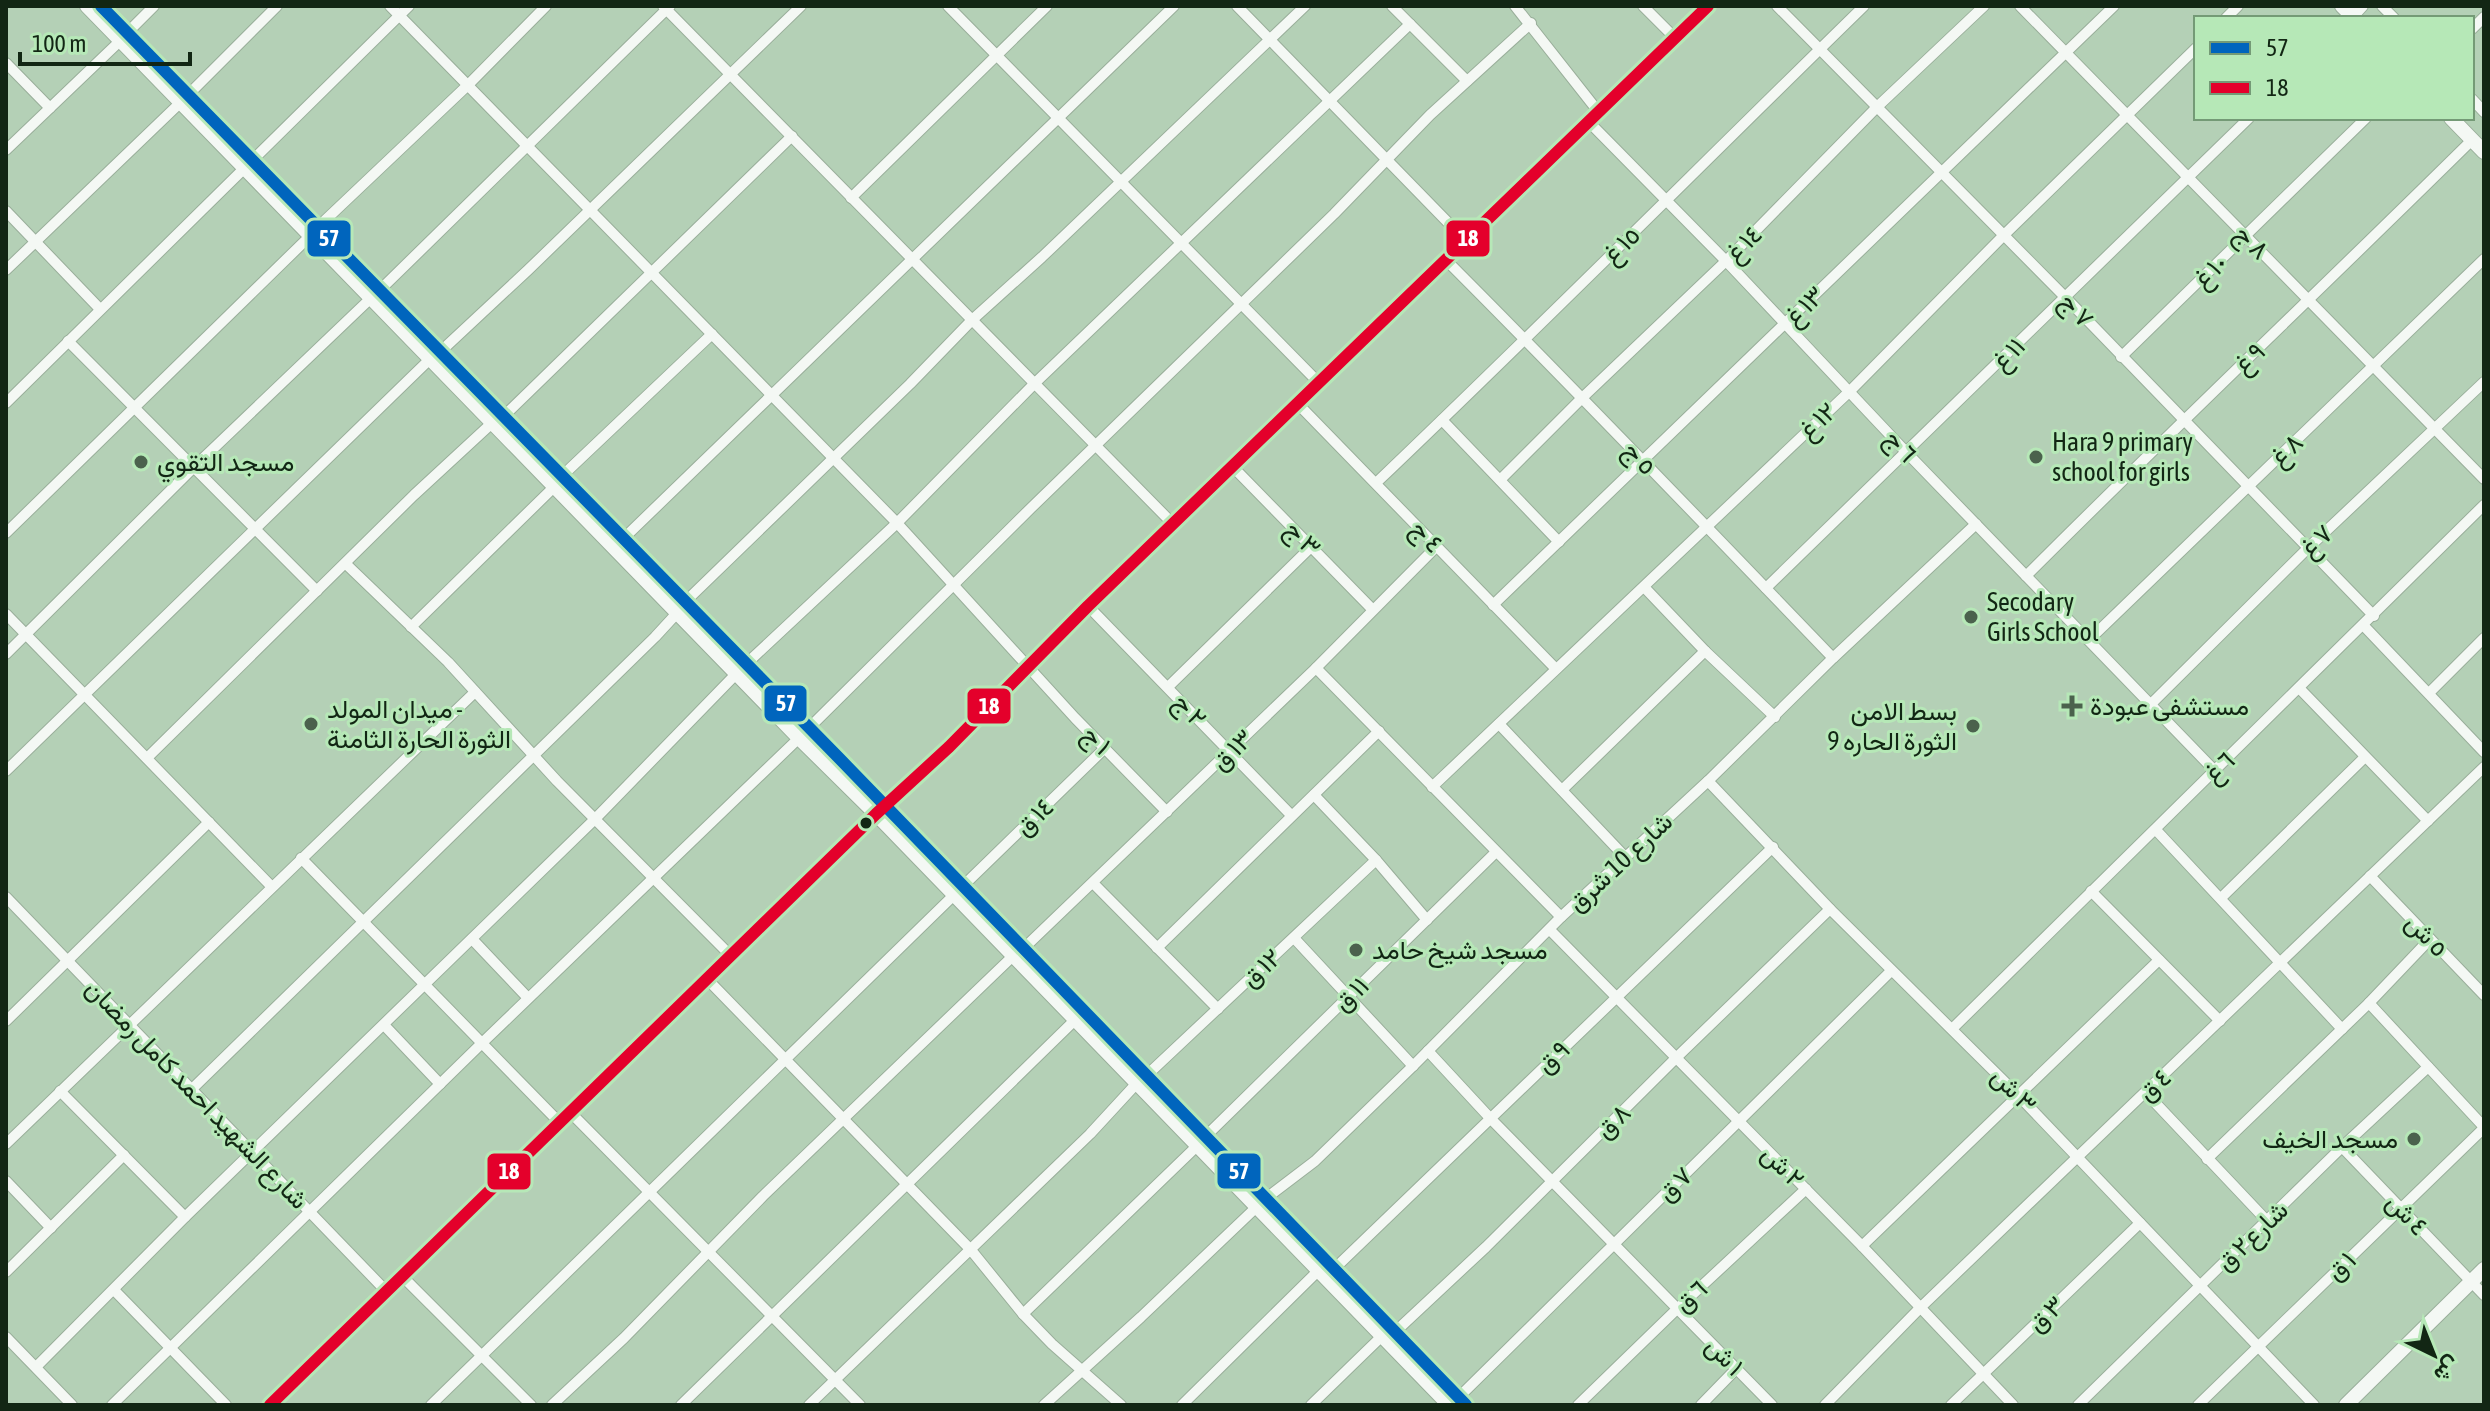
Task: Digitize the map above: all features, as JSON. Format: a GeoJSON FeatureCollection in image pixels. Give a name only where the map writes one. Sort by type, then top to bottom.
{"type":"FeatureCollection","features":[{"type":"Feature","properties":{"kind":"main road"},"geometry":{"type":"LineString","coordinates":[[87,6],[124,36],[185,98],[1202,1140],[1261,1203],[1318,1271],[1388,1334]]}},
{"type":"Feature","properties":{"kind":"main road"},"geometry":{"type":"LineString","coordinates":[[101,6],[124,36]]}},
{"type":"Feature","properties":{"kind":"main road"},"geometry":{"type":"LineString","coordinates":[[270,1405],[880,810],[949,747],[1088,606],[1592,115],[1708,6]]}},
{"type":"Feature","properties":{"kind":"main road"},"geometry":{"type":"LineString","coordinates":[[2453,120],[2484,152]]}},
{"type":"Feature","properties":{"kind":"main road"},"geometry":{"type":"LineString","coordinates":[[558,481],[623,539],[681,607]]}},
{"type":"Feature","properties":{"kind":"main road"},"geometry":{"type":"LineString","coordinates":[[1018,953],[1076,1019],[1142,1080]]}},
{"type":"Feature","properties":{"kind":"main road"},"geometry":{"type":"LineString","coordinates":[[1261,1203],[1334,1269],[1449,1402]]}},
{"type":"Feature","properties":{"kind":"main road"},"geometry":{"type":"LineString","coordinates":[[2346,1405],[2484,1269]]}},
{"type":"Feature","properties":{"kind":"street"},"geometry":{"type":"LineString","coordinates":[[6,150],[154,6]]}},
{"type":"Feature","properties":{"kind":"street"},"geometry":{"type":"LineString","coordinates":[[6,270],[277,6]]}},
{"type":"Feature","properties":{"kind":"street","name":"١ ج"},"geometry":{"type":"LineString","coordinates":[[390,6],[897,523],[1167,812]]}},
{"type":"Feature","properties":{"kind":"street"},"geometry":{"type":"LineString","coordinates":[[6,403],[99,308],[409,6]]}},
{"type":"Feature","properties":{"kind":"street"},"geometry":{"type":"LineString","coordinates":[[6,533],[546,6]]}},
{"type":"Feature","properties":{"kind":"street"},"geometry":{"type":"LineString","coordinates":[[6,771],[801,6]]}},
{"type":"Feature","properties":{"kind":"street"},"geometry":{"type":"LineString","coordinates":[[948,6],[1319,383]]}},
{"type":"Feature","properties":{"kind":"street"},"geometry":{"type":"LineString","coordinates":[[851,198],[1047,6]]}},
{"type":"Feature","properties":{"kind":"street"},"geometry":{"type":"LineString","coordinates":[[623,539],[1174,6]]}},
{"type":"Feature","properties":{"kind":"street"},"geometry":{"type":"LineString","coordinates":[[1237,6],[1465,240]]}},
{"type":"Feature","properties":{"kind":"street"},"geometry":{"type":"LineString","coordinates":[[192,1089],[655,637],[681,607],[972,320],[1305,6]]}},
{"type":"Feature","properties":{"kind":"street"},"geometry":{"type":"LineString","coordinates":[[1392,6],[1467,81]]}},
{"type":"Feature","properties":{"kind":"street","name":"٦ ج"},"geometry":{"type":"LineString","coordinates":[[1515,6],[1531,23],[1592,115],[1666,201],[2215,771]]}},
{"type":"Feature","properties":{"kind":"street"},"geometry":{"type":"LineString","coordinates":[[1643,6],[1675,38]]}},
{"type":"Feature","properties":{"kind":"street","name":"٧ ج"},"geometry":{"type":"LineString","coordinates":[[1777,6],[2374,616]]}},
{"type":"Feature","properties":{"kind":"street","name":"١٥ غ"},"geometry":{"type":"LineString","coordinates":[[1376,483],[1526,340],[1864,6]]}},
{"type":"Feature","properties":{"kind":"street","name":"١٤ غ"},"geometry":{"type":"LineString","coordinates":[[1500,480],[1726,261],[1877,107],[1984,6]]}},
{"type":"Feature","properties":{"kind":"street","name":"٨ ج"},"geometry":{"type":"LineString","coordinates":[[2020,6],[2484,479]]}},
{"type":"Feature","properties":{"kind":"street","name":"١٣ غ"},"geometry":{"type":"LineString","coordinates":[[1493,605],[2114,6]]}},
{"type":"Feature","properties":{"kind":"street"},"geometry":{"type":"LineString","coordinates":[[6,654],[666,7],[1174,525]]}},
{"type":"Feature","properties":{"kind":"street"},"geometry":{"type":"LineString","coordinates":[[112,1405],[804,733],[1467,81],[1531,23]]}},
{"type":"Feature","properties":{"kind":"street"},"geometry":{"type":"LineString","coordinates":[[36,1367],[185,1217],[595,819],[741,669],[897,523],[1034,384],[1410,24]]}},
{"type":"Feature","properties":{"kind":"street","name":"١٢ غ"},"geometry":{"type":"LineString","coordinates":[[1432,787],[1850,391],[2194,50]]}},
{"type":"Feature","properties":{"kind":"street"},"geometry":{"type":"LineString","coordinates":[[6,63],[50,108]]}},
{"type":"Feature","properties":{"kind":"street","name":"١١ غ"},"geometry":{"type":"LineString","coordinates":[[1766,588],[2247,120]]}},
{"type":"Feature","properties":{"kind":"street","name":"١٠ غ"},"geometry":{"type":"LineString","coordinates":[[2121,357],[2364,120]]}},
{"type":"Feature","properties":{"kind":"street"},"geometry":{"type":"LineString","coordinates":[[147,758],[414,495],[498,419],[792,136]]}},
{"type":"Feature","properties":{"kind":"street","name":"٩ غ"},"geometry":{"type":"LineString","coordinates":[[2026,576],[2182,420],[2472,140]]}},
{"type":"Feature","properties":{"kind":"street"},"geometry":{"type":"LineString","coordinates":[[6,211],[99,308]]}},
{"type":"Feature","properties":{"kind":"street","name":"٥ ج"},"geometry":{"type":"LineString","coordinates":[[1445,259],[1833,658]]}},
{"type":"Feature","properties":{"kind":"street","name":"٨ غ"},"geometry":{"type":"LineString","coordinates":[[2089,640],[2484,259]]}},
{"type":"Feature","properties":{"kind":"street"},"geometry":{"type":"LineString","coordinates":[[411,627],[712,334]]}},
{"type":"Feature","properties":{"kind":"street"},"geometry":{"type":"LineString","coordinates":[[68,341],[317,591]]}},
{"type":"Feature","properties":{"kind":"street","name":"٧ غ"},"geometry":{"type":"LineString","coordinates":[[2151,704],[2307,549],[2484,382]]}},
{"type":"Feature","properties":{"kind":"street","name":"٤ ج"},"geometry":{"type":"LineString","coordinates":[[1298,404],[1556,669]]}},
{"type":"Feature","properties":{"kind":"street"},"geometry":{"type":"LineString","coordinates":[[1442,420],[1559,542]]}},
{"type":"Feature","properties":{"kind":"street","name":"٣ ج"},"geometry":{"type":"LineString","coordinates":[[1233,467],[1372,609]]}},
{"type":"Feature","properties":{"kind":"street","name":"٦ غ"},"geometry":{"type":"LineString","coordinates":[[1953,1028],[2484,505]]}},
{"type":"Feature","properties":{"kind":"street","name":"شارع 10 شرق"},"geometry":{"type":"LineString","coordinates":[[1044,1405],[1261,1203],[1315,1161],[1561,917],[1976,524]]}},
{"type":"Feature","properties":{"kind":"street"},"geometry":{"type":"LineString","coordinates":[[1168,687],[1312,546]]}},
{"type":"Feature","properties":{"kind":"street","name":"١٣ ق"},"geometry":{"type":"LineString","coordinates":[[552,1405],[624,1338],[843,1119],[1230,752],[1437,546]]}},
{"type":"Feature","properties":{"kind":"street"},"geometry":{"type":"LineString","coordinates":[[346,564],[731,956]]}},
{"type":"Feature","properties":{"kind":"street"},"geometry":{"type":"LineString","coordinates":[[1644,587],[1705,651],[1775,717]]}},
{"type":"Feature","properties":{"kind":"street","name":"٢ ج"},"geometry":{"type":"LineString","coordinates":[[1088,606],[1291,815]]}},
{"type":"Feature","properties":{"kind":"street"},"geometry":{"type":"LineString","coordinates":[[6,614],[272,887]]}},
{"type":"Feature","properties":{"kind":"street"},"geometry":{"type":"LineString","coordinates":[[2364,626],[2484,752]]}},
{"type":"Feature","properties":{"kind":"street"},"geometry":{"type":"LineString","coordinates":[[2429,693],[2484,638]]}},
{"type":"Feature","properties":{"kind":"street"},"geometry":{"type":"LineString","coordinates":[[1562,790],[1705,651]]}},
{"type":"Feature","properties":{"kind":"street"},"geometry":{"type":"LineString","coordinates":[[1316,668],[1561,917]]}},
{"type":"Feature","properties":{"kind":"street"},"geometry":{"type":"LineString","coordinates":[[2300,689],[2428,821]]}},
{"type":"Feature","properties":{"kind":"street"},"geometry":{"type":"LineString","coordinates":[[6,1144],[475,692]]}},
{"type":"Feature","properties":{"kind":"street"},"geometry":{"type":"LineString","coordinates":[[1499,724],[1626,858]]}},
{"type":"Feature","properties":{"kind":"street"},"geometry":{"type":"LineString","coordinates":[[1157,948],[1379,731]]}},
{"type":"Feature","properties":{"kind":"street","name":"١٤ ق"},"geometry":{"type":"LineString","coordinates":[[431,1405],[1105,748]]}},
{"type":"Feature","properties":{"kind":"street"},"geometry":{"type":"LineString","coordinates":[[2221,898],[2365,757]]}},
{"type":"Feature","properties":{"kind":"street","name":"٤ ق"},"geometry":{"type":"LineString","coordinates":[[1825,1405],[1920,1308],[2484,767]]}},
{"type":"Feature","properties":{"kind":"street","name":"٣ ش"},"geometry":{"type":"LineString","coordinates":[[1708,781],[1891,971],[1953,1028],[2314,1405]]}},
{"type":"Feature","properties":{"kind":"street"},"geometry":{"type":"LineString","coordinates":[[1314,795],[1376,860],[1427,920]]}},
{"type":"Feature","properties":{"kind":"street"},"geometry":{"type":"LineString","coordinates":[[6,1021],[209,822]]}},
{"type":"Feature","properties":{"kind":"street"},"geometry":{"type":"LineString","coordinates":[[2156,830],[2342,1029]]}},
{"type":"Feature","properties":{"kind":"street","name":"٩ ق"},"geometry":{"type":"LineString","coordinates":[[1334,1269],[1773,847]]}},
{"type":"Feature","properties":{"kind":"street","name":"١١ ق"},"geometry":{"type":"LineString","coordinates":[[1023,1314],[1496,852]]}},
{"type":"Feature","properties":{"kind":"street"},"geometry":{"type":"LineString","coordinates":[[301,858],[481,1044],[650,1194],[860,1405]]}},
{"type":"Feature","properties":{"kind":"street","name":"١٢ ق"},"geometry":{"type":"LineString","coordinates":[[809,1405],[1142,1080],[1376,860]]}},
{"type":"Feature","properties":{"kind":"street","name":"٥ ش"},"geometry":{"type":"LineString","coordinates":[[2370,876],[2484,995]]}},
{"type":"Feature","properties":{"kind":"street"},"geometry":{"type":"LineString","coordinates":[[1093,883],[1218,1009]]}},
{"type":"Feature","properties":{"kind":"street"},"geometry":{"type":"LineString","coordinates":[[2091,891],[2220,1021]]}},
{"type":"Feature","properties":{"kind":"street","name":"شارع الشهيد احمد كامل رمضان"},"geometry":{"type":"LineString","coordinates":[[6,897],[388,1293]]}},
{"type":"Feature","properties":{"kind":"street","name":"٨ ق"},"geometry":{"type":"LineString","coordinates":[[1311,1405],[1553,1180],[1830,909]]}},
{"type":"Feature","properties":{"kind":"street","name":"٢ ش"},"geometry":{"type":"LineString","coordinates":[[1550,930],[1862,1246],[2013,1405]]}},
{"type":"Feature","properties":{"kind":"street"},"geometry":{"type":"LineString","coordinates":[[1294,938],[1413,1066]]}},
{"type":"Feature","properties":{"kind":"street"},"geometry":{"type":"LineString","coordinates":[[472,939],[528,998]]}},
{"type":"Feature","properties":{"kind":"street"},"geometry":{"type":"LineString","coordinates":[[2207,1159],[2369,1003],[2430,939]]}},
{"type":"Feature","properties":{"kind":"street"},"geometry":{"type":"LineString","coordinates":[[1862,1246],[2159,960]]}},
{"type":"Feature","properties":{"kind":"street","name":"٧ ق"},"geometry":{"type":"LineString","coordinates":[[1449,1402],[1616,1244],[1891,971]]}},
{"type":"Feature","properties":{"kind":"street"},"geometry":{"type":"LineString","coordinates":[[707,979],[908,1183],[1052,1344],[1121,1405]]}},
{"type":"Feature","properties":{"kind":"street"},"geometry":{"type":"LineString","coordinates":[[2369,1003],[2484,1128]]}},
{"type":"Feature","properties":{"kind":"street"},"geometry":{"type":"LineString","coordinates":[[681,1405],[1076,1019]]}},
{"type":"Feature","properties":{"kind":"street"},"geometry":{"type":"LineString","coordinates":[[384,1025],[440,1084]]}},
{"type":"Feature","properties":{"kind":"street","name":"١ ش"},"geometry":{"type":"LineString","coordinates":[[1428,1051],[1772,1405]]}},
{"type":"Feature","properties":{"kind":"street","name":"شارع٢ ق"},"geometry":{"type":"LineString","coordinates":[[2078,1405],[2428,1067]]}},
{"type":"Feature","properties":{"kind":"street"},"geometry":{"type":"LineString","coordinates":[[60,1091],[185,1217]]}},
{"type":"Feature","properties":{"kind":"street"},"geometry":{"type":"LineString","coordinates":[[2146,1093],[2267,1221]]}},
{"type":"Feature","properties":{"kind":"street","name":"١ ق"},"geometry":{"type":"LineString","coordinates":[[2198,1405],[2484,1128]]}},
{"type":"Feature","properties":{"kind":"street","name":"٤ ش"},"geometry":{"type":"LineString","coordinates":[[2342,1147],[2484,1295]]}},
{"type":"Feature","properties":{"kind":"street"},"geometry":{"type":"LineString","coordinates":[[6,1272],[124,1155]]}},
{"type":"Feature","properties":{"kind":"street"},"geometry":{"type":"LineString","coordinates":[[6,1181],[51,1228]]}},
{"type":"Feature","properties":{"kind":"street","name":"٦ ق"},"geometry":{"type":"LineString","coordinates":[[1578,1405],[1806,1189]]}},
{"type":"Feature","properties":{"kind":"street","name":"٣ ق"},"geometry":{"type":"LineString","coordinates":[[1951,1405],[2140,1223]]}},
{"type":"Feature","properties":{"kind":"street"},"geometry":{"type":"LineString","coordinates":[[1182,1405],[1318,1271]]}},
{"type":"Feature","properties":{"kind":"street"},"geometry":{"type":"LineString","coordinates":[[403,1277],[531,1405]]}},
{"type":"Feature","properties":{"kind":"street"},"geometry":{"type":"LineString","coordinates":[[114,1290],[226,1405]]}},
{"type":"Feature","properties":{"kind":"street"},"geometry":{"type":"LineString","coordinates":[[6,1337],[72,1405]]}},
{"type":"Feature","properties":{"kind":"street"},"geometry":{"type":"LineString","coordinates":[[1701,1405],[1737,1368]]}},
{"type":"Feature","properties":{"kind":"transit line","name":"57"},"geometry":{"type":"LineString","coordinates":[[101,6],[839,758],[1466,1405]]}},
{"type":"Feature","properties":{"kind":"transit line","name":"18"},"geometry":{"type":"LineString","coordinates":[[270,1405],[1708,6]]}},
{"type":"Feature","properties":{"kind":"place","name":"Hara 9 primary school for girls"},"geometry":{"type":"Point","coordinates":[2036,457]}},
{"type":"Feature","properties":{"kind":"place","name":"مسجد التقوي"},"geometry":{"type":"Point","coordinates":[141,462]}},
{"type":"Feature","properties":{"kind":"place","name":"Secodary Girls School"},"geometry":{"type":"Point","coordinates":[1971,617]}},
{"type":"Feature","properties":{"kind":"place","name":"مستشفى عبودة"},"geometry":{"type":"Point","coordinates":[2072,706]}},
{"type":"Feature","properties":{"kind":"place","name":"ميدان المولد - الثورة الحارة الثامنة"},"geometry":{"type":"Point","coordinates":[311,724]}},
{"type":"Feature","properties":{"kind":"place","name":"بسط الامن الثورة الحاره 9"},"geometry":{"type":"Point","coordinates":[1973,726]}},
{"type":"Feature","properties":{"kind":"place","name":"مسجد شيخ حامد"},"geometry":{"type":"Point","coordinates":[1356,950]}},
{"type":"Feature","properties":{"kind":"place","name":"مسجد الخيف"},"geometry":{"type":"Point","coordinates":[2414,1139]}}]}
